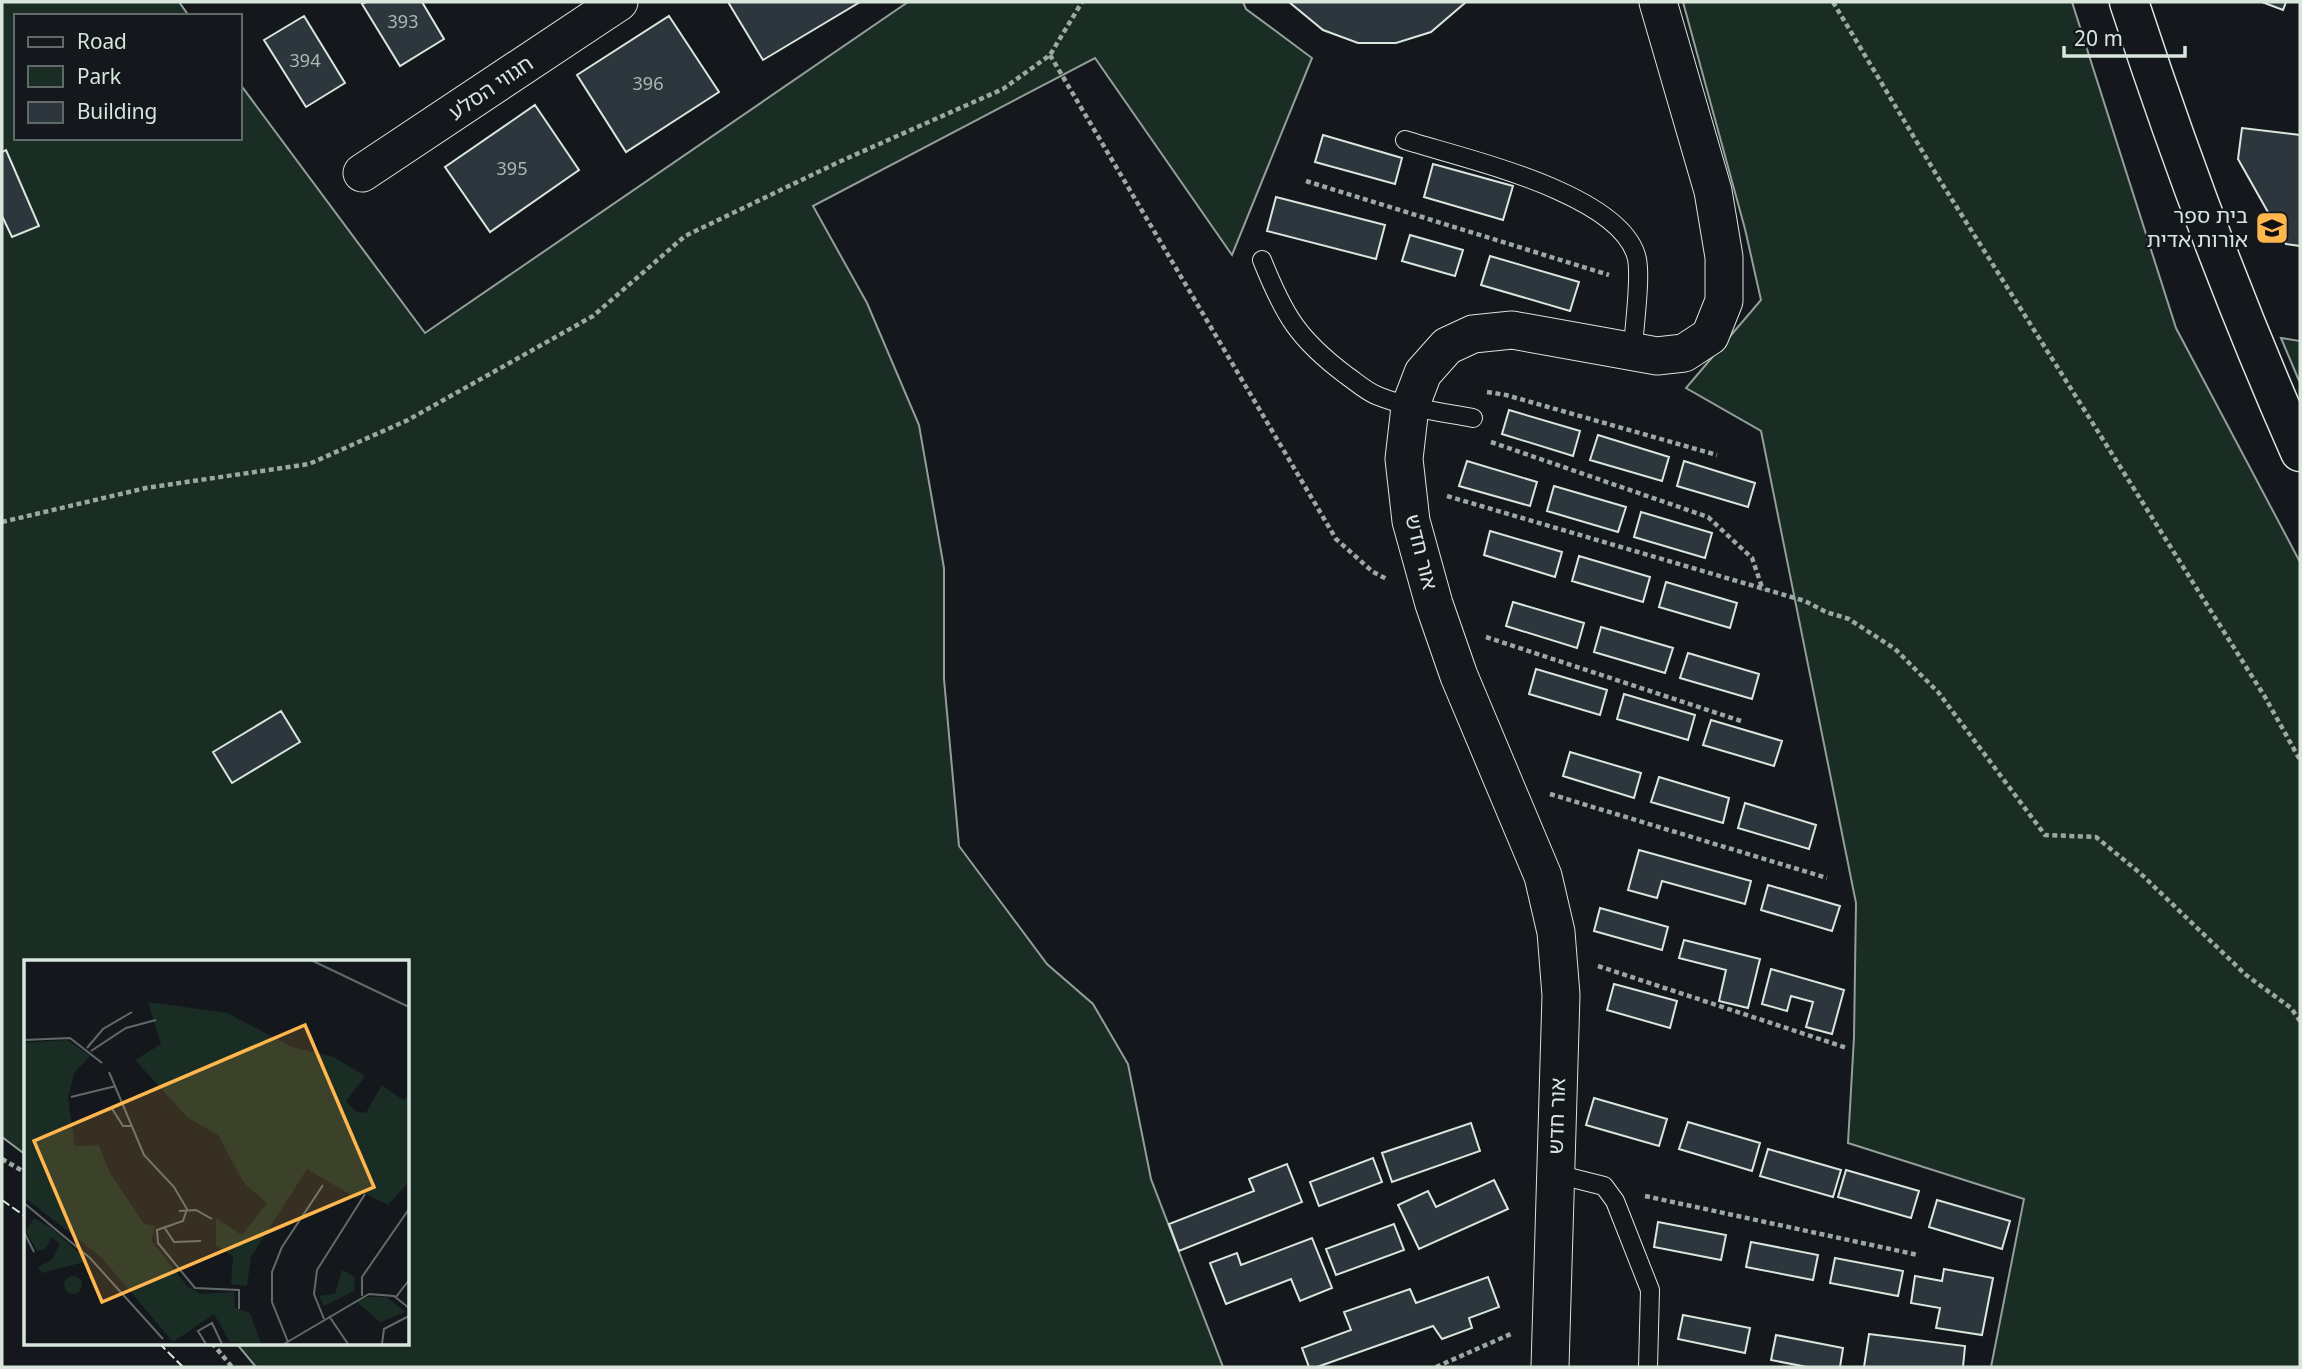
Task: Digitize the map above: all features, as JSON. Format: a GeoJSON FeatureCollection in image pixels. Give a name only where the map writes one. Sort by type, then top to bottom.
{"type":"FeatureCollection","features":[{"type":"Feature","properties":{"kind":"street","name":"חגווי הסלע"},"geometry":{"type":"LineString","coordinates":[[362,173],[619,2]]}},
{"type":"Feature","properties":{"kind":"street","name":"אור חדש"},"geometry":{"type":"LineString","coordinates":[[1550,1367],[1561,995],[1556,932],[1543,876],[1459,676],[1437,613],[1411,521],[1404,459],[1410,407],[1423,373],[1447,346],[1474,334],[1511,330],[1657,356],[1684,353],[1710,336],[1724,302],[1724,257],[1713,191],[1658,2]]}},
{"type":"Feature","properties":{"kind":"street"},"geometry":{"type":"LineString","coordinates":[[2129,2],[2161,101],[2215,246],[2257,356],[2300,452]]}},
{"type":"Feature","properties":{"kind":"lane"},"geometry":{"type":"LineString","coordinates":[[1405,140],[1570,193],[1606,215],[1621,232],[1637,258],[1633,350]]}},
{"type":"Feature","properties":{"kind":"lane"},"geometry":{"type":"LineString","coordinates":[[1262,260],[1280,307],[1310,348],[1374,395],[1410,407],[1473,418]]}},
{"type":"Feature","properties":{"kind":"lane"},"geometry":{"type":"LineString","coordinates":[[1556,1174],[1604,1186],[1615,1201],[1650,1290],[1648,1367]]}},
{"type":"Feature","properties":{"kind":"path"},"geometry":{"type":"LineString","coordinates":[[2,522],[146,488],[309,464],[408,420],[593,316],[685,236],[841,161],[1003,89],[1050,55],[1082,2]]}},
{"type":"Feature","properties":{"kind":"path"},"geometry":{"type":"LineString","coordinates":[[1833,2],[1939,179],[2265,697],[2300,760]]}},
{"type":"Feature","properties":{"kind":"path"},"geometry":{"type":"LineString","coordinates":[[1050,55],[1336,539],[1373,572],[1437,613],[1741,721]]}},
{"type":"Feature","properties":{"kind":"path"},"geometry":{"type":"LineString","coordinates":[[1306,181],[1636,283]]}},
{"type":"Feature","properties":{"kind":"path"},"geometry":{"type":"LineString","coordinates":[[1717,455],[1488,391],[1479,400],[1473,418],[1485,440],[1708,517],[1752,558],[1763,591]]}},
{"type":"Feature","properties":{"kind":"path"},"geometry":{"type":"LineString","coordinates":[[1407,484],[1763,591],[1805,601],[1826,612],[1849,619],[1895,649],[1938,692],[2045,835],[2096,837],[2140,873],[2246,975],[2291,1008],[2300,1021]]}},
{"type":"Feature","properties":{"kind":"path"},"geometry":{"type":"LineString","coordinates":[[1503,779],[1827,878]]}},
{"type":"Feature","properties":{"kind":"path"},"geometry":{"type":"LineString","coordinates":[[1558,953],[1847,1048]]}},
{"type":"Feature","properties":{"kind":"path"},"geometry":{"type":"LineString","coordinates":[[2,1159],[24,1172]]}},
{"type":"Feature","properties":{"kind":"path"},"geometry":{"type":"LineString","coordinates":[[1604,1186],[1918,1255]]}},
{"type":"Feature","properties":{"kind":"path"},"geometry":{"type":"LineString","coordinates":[[1436,1367],[1552,1315]]}},
{"type":"Feature","properties":{"kind":"path"},"geometry":{"type":"LineString","coordinates":[[213,1344],[232,1367]]}},
{"type":"Feature","properties":{"kind":"green space"},"geometry":{"type":"Polygon","coordinates":[[[2,2],[179,2],[188,14],[14,14],[14,140],[242,140],[242,87],[425,333],[908,2],[1243,2],[1246,9],[1312,58],[1232,255],[1095,58],[813,206],[867,303],[919,425],[944,568],[944,679],[959,846],[1047,964],[1093,1004],[1128,1064],[1151,1179],[1223,1367],[256,1367],[237,1344],[410,1344],[410,960],[24,960],[24,1154],[2,1137],[2,2]]]}},
{"type":"Feature","properties":{"kind":"green space"},"geometry":{"type":"Polygon","coordinates":[[[1683,2],[2072,2],[2176,328],[2300,562],[2300,1367],[1991,1367],[2024,1199],[1848,1143],[1854,1037],[1856,903],[1761,431],[1686,388],[1761,300],[1745,229],[1683,2]]]}},
{"type":"Feature","properties":{"kind":"green space"},"geometry":{"type":"Polygon","coordinates":[[[2281,338],[2300,341],[2300,383],[2281,338]]]}},
{"type":"Feature","properties":{"kind":"building"},"geometry":{"type":"Polygon","coordinates":[[[422,2],[444,39],[400,66],[362,4],[422,2]]]}},
{"type":"Feature","properties":{"kind":"building"},"geometry":{"type":"Polygon","coordinates":[[[728,2],[860,2],[763,60],[728,2]]]}},
{"type":"Feature","properties":{"kind":"building"},"geometry":{"type":"Polygon","coordinates":[[[1289,2],[1466,2],[1431,32],[1396,43],[1358,43],[1323,30],[1289,2]]]}},
{"type":"Feature","properties":{"kind":"building"},"geometry":{"type":"Polygon","coordinates":[[[2262,2],[2286,2],[2283,10],[2262,2]]]}},
{"type":"Feature","properties":{"kind":"building"},"geometry":{"type":"Polygon","coordinates":[[[304,16],[345,83],[306,107],[264,40],[304,16]]]}},
{"type":"Feature","properties":{"kind":"building"},"geometry":{"type":"Polygon","coordinates":[[[669,16],[719,92],[626,152],[577,75],[669,16]]]}},
{"type":"Feature","properties":{"kind":"building"},"geometry":{"type":"Polygon","coordinates":[[[535,105],[579,170],[490,232],[445,167],[535,105]]]}},
{"type":"Feature","properties":{"kind":"building"},"geometry":{"type":"Polygon","coordinates":[[[2242,128],[2300,135],[2300,246],[2286,244],[2238,159],[2242,128]]]}},
{"type":"Feature","properties":{"kind":"building"},"geometry":{"type":"Polygon","coordinates":[[[1323,135],[1402,158],[1395,184],[1315,162],[1323,135]]]}},
{"type":"Feature","properties":{"kind":"building"},"geometry":{"type":"Polygon","coordinates":[[[6,150],[39,226],[12,237],[2,216],[2,152],[6,150]]]}},
{"type":"Feature","properties":{"kind":"building"},"geometry":{"type":"Polygon","coordinates":[[[1433,164],[1513,186],[1503,220],[1424,197],[1433,164]]]}},
{"type":"Feature","properties":{"kind":"building"},"geometry":{"type":"Polygon","coordinates":[[[1276,197],[1385,225],[1376,259],[1267,231],[1276,197]]]}},
{"type":"Feature","properties":{"kind":"building"},"geometry":{"type":"Polygon","coordinates":[[[1410,235],[1463,250],[1455,276],[1402,261],[1410,235]]]}},
{"type":"Feature","properties":{"kind":"building"},"geometry":{"type":"Polygon","coordinates":[[[1490,256],[1579,282],[1570,311],[1481,285],[1490,256]]]}},
{"type":"Feature","properties":{"kind":"building"},"geometry":{"type":"Polygon","coordinates":[[[1509,410],[1580,431],[1573,456],[1502,434],[1509,410]]]}},
{"type":"Feature","properties":{"kind":"building"},"geometry":{"type":"Polygon","coordinates":[[[1598,435],[1669,457],[1662,481],[1590,460],[1598,435]]]}},
{"type":"Feature","properties":{"kind":"building"},"geometry":{"type":"Polygon","coordinates":[[[1467,461],[1537,482],[1530,506],[1459,486],[1467,461]]]}},
{"type":"Feature","properties":{"kind":"building"},"geometry":{"type":"Polygon","coordinates":[[[1684,461],[1755,483],[1748,507],[1677,486],[1684,461]]]}},
{"type":"Feature","properties":{"kind":"building"},"geometry":{"type":"Polygon","coordinates":[[[1554,486],[1626,507],[1618,532],[1547,511],[1554,486]]]}},
{"type":"Feature","properties":{"kind":"building"},"geometry":{"type":"Polygon","coordinates":[[[1641,512],[1712,533],[1705,558],[1634,537],[1641,512]]]}},
{"type":"Feature","properties":{"kind":"building"},"geometry":{"type":"Polygon","coordinates":[[[1490,531],[1562,552],[1555,577],[1484,555],[1490,531]]]}},
{"type":"Feature","properties":{"kind":"building"},"geometry":{"type":"Polygon","coordinates":[[[1579,556],[1650,577],[1643,602],[1572,581],[1579,556]]]}},
{"type":"Feature","properties":{"kind":"building"},"geometry":{"type":"Polygon","coordinates":[[[1666,582],[1737,603],[1730,628],[1659,607],[1666,582]]]}},
{"type":"Feature","properties":{"kind":"building"},"geometry":{"type":"Polygon","coordinates":[[[1513,602],[1584,623],[1577,648],[1506,626],[1513,602]]]}},
{"type":"Feature","properties":{"kind":"building"},"geometry":{"type":"Polygon","coordinates":[[[1601,627],[1673,648],[1665,673],[1594,652],[1601,627]]]}},
{"type":"Feature","properties":{"kind":"building"},"geometry":{"type":"Polygon","coordinates":[[[1688,653],[1759,674],[1752,699],[1680,678],[1688,653]]]}},
{"type":"Feature","properties":{"kind":"building"},"geometry":{"type":"Polygon","coordinates":[[[1536,669],[1607,690],[1600,715],[1529,694],[1536,669]]]}},
{"type":"Feature","properties":{"kind":"building"},"geometry":{"type":"Polygon","coordinates":[[[1624,694],[1695,715],[1688,740],[1617,719],[1624,694]]]}},
{"type":"Feature","properties":{"kind":"building"},"geometry":{"type":"Polygon","coordinates":[[[281,711],[300,742],[232,783],[213,752],[281,711]]]}},
{"type":"Feature","properties":{"kind":"building"},"geometry":{"type":"Polygon","coordinates":[[[1711,720],[1782,741],[1774,766],[1703,745],[1711,720]]]}},
{"type":"Feature","properties":{"kind":"building"},"geometry":{"type":"Polygon","coordinates":[[[1570,752],[1641,773],[1634,798],[1563,776],[1570,752]]]}},
{"type":"Feature","properties":{"kind":"building"},"geometry":{"type":"Polygon","coordinates":[[[1659,777],[1729,798],[1723,823],[1651,802],[1659,777]]]}},
{"type":"Feature","properties":{"kind":"building"},"geometry":{"type":"Polygon","coordinates":[[[1745,803],[1816,825],[1809,849],[1738,828],[1745,803]]]}},
{"type":"Feature","properties":{"kind":"building"},"geometry":{"type":"Polygon","coordinates":[[[1639,850],[1751,881],[1745,904],[1662,881],[1657,898],[1628,890],[1639,850]]]}},
{"type":"Feature","properties":{"kind":"building"},"geometry":{"type":"Polygon","coordinates":[[[1768,885],[1840,906],[1832,931],[1761,910],[1768,885]]]}},
{"type":"Feature","properties":{"kind":"building"},"geometry":{"type":"Polygon","coordinates":[[[1600,908],[1668,927],[1662,950],[1594,931],[1600,908]]]}},
{"type":"Feature","properties":{"kind":"building"},"geometry":{"type":"Polygon","coordinates":[[[1684,940],[1760,959],[1748,1008],[1719,1001],[1726,970],[1679,958],[1684,940]]]}},
{"type":"Feature","properties":{"kind":"building"},"geometry":{"type":"Polygon","coordinates":[[[1771,969],[1844,990],[1832,1034],[1806,1027],[1813,1002],[1791,996],[1787,1011],[1762,1004],[1771,969]]]}},
{"type":"Feature","properties":{"kind":"building"},"geometry":{"type":"Polygon","coordinates":[[[1614,984],[1677,1001],[1670,1028],[1607,1010],[1614,984]]]}},
{"type":"Feature","properties":{"kind":"building"},"geometry":{"type":"Polygon","coordinates":[[[1594,1098],[1667,1119],[1659,1146],[1586,1125],[1594,1098]]]}},
{"type":"Feature","properties":{"kind":"building"},"geometry":{"type":"Polygon","coordinates":[[[1688,1122],[1760,1143],[1752,1171],[1679,1149],[1688,1122]]]}},
{"type":"Feature","properties":{"kind":"building"},"geometry":{"type":"Polygon","coordinates":[[[1471,1123],[1480,1151],[1392,1182],[1382,1153],[1471,1123]]]}},
{"type":"Feature","properties":{"kind":"building"},"geometry":{"type":"Polygon","coordinates":[[[1768,1149],[1841,1170],[1833,1197],[1760,1176],[1768,1149]]]}},
{"type":"Feature","properties":{"kind":"building"},"geometry":{"type":"Polygon","coordinates":[[[1373,1158],[1382,1182],[1319,1206],[1310,1182],[1373,1158]]]}},
{"type":"Feature","properties":{"kind":"building"},"geometry":{"type":"Polygon","coordinates":[[[1287,1164],[1302,1202],[1179,1251],[1169,1224],[1254,1191],[1249,1179],[1287,1164]]]}},
{"type":"Feature","properties":{"kind":"building"},"geometry":{"type":"Polygon","coordinates":[[[1846,1170],[1919,1191],[1911,1218],[1838,1197],[1846,1170]]]}},
{"type":"Feature","properties":{"kind":"building"},"geometry":{"type":"Polygon","coordinates":[[[1494,1180],[1508,1209],[1419,1249],[1398,1205],[1428,1191],[1436,1207],[1494,1180]]]}},
{"type":"Feature","properties":{"kind":"building"},"geometry":{"type":"Polygon","coordinates":[[[1937,1200],[2010,1221],[2002,1249],[1929,1227],[1937,1200]]]}},
{"type":"Feature","properties":{"kind":"building"},"geometry":{"type":"Polygon","coordinates":[[[1658,1222],[1726,1235],[1721,1260],[1654,1247],[1658,1222]]]}},
{"type":"Feature","properties":{"kind":"building"},"geometry":{"type":"Polygon","coordinates":[[[1394,1224],[1404,1250],[1336,1275],[1326,1249],[1394,1224]]]}},
{"type":"Feature","properties":{"kind":"building"},"geometry":{"type":"Polygon","coordinates":[[[1312,1238],[1332,1288],[1300,1301],[1291,1279],[1226,1304],[1210,1263],[1237,1253],[1241,1265],[1312,1238]]]}},
{"type":"Feature","properties":{"kind":"building"},"geometry":{"type":"Polygon","coordinates":[[[1751,1242],[1818,1255],[1813,1280],[1746,1267],[1751,1242]]]}},
{"type":"Feature","properties":{"kind":"building"},"geometry":{"type":"Polygon","coordinates":[[[1835,1258],[1903,1271],[1898,1296],[1830,1283],[1835,1258]]]}},
{"type":"Feature","properties":{"kind":"building"},"geometry":{"type":"Polygon","coordinates":[[[1944,1269],[1993,1278],[1982,1335],[1936,1328],[1940,1308],[1911,1303],[1915,1276],[1942,1281],[1944,1269]]]}},
{"type":"Feature","properties":{"kind":"building"},"geometry":{"type":"Polygon","coordinates":[[[1488,1277],[1499,1307],[1469,1318],[1472,1328],[1442,1339],[1433,1326],[1317,1367],[1309,1367],[1302,1348],[1351,1330],[1344,1312],[1410,1289],[1416,1303],[1488,1277]]]}},
{"type":"Feature","properties":{"kind":"building"},"geometry":{"type":"Polygon","coordinates":[[[1683,1315],[1750,1328],[1745,1353],[1678,1339],[1683,1315]]]}},
{"type":"Feature","properties":{"kind":"building"},"geometry":{"type":"Polygon","coordinates":[[[1869,1334],[1965,1346],[1963,1367],[1864,1367],[1869,1334]]]}},
{"type":"Feature","properties":{"kind":"building"},"geometry":{"type":"Polygon","coordinates":[[[1776,1335],[1843,1348],[1840,1367],[1807,1367],[1771,1360],[1776,1335]]]}},
{"type":"Feature","properties":{"kind":"fence"},"geometry":{"type":"LineString","coordinates":[[2,1200],[24,1216]]}},
{"type":"Feature","properties":{"kind":"fence"},"geometry":{"type":"LineString","coordinates":[[160,1344],[183,1367]]}},
{"type":"Feature","properties":{"kind":"place","name":"בית ספר אורות אדית"},"geometry":{"type":"Point","coordinates":[2272,228]}}]}
